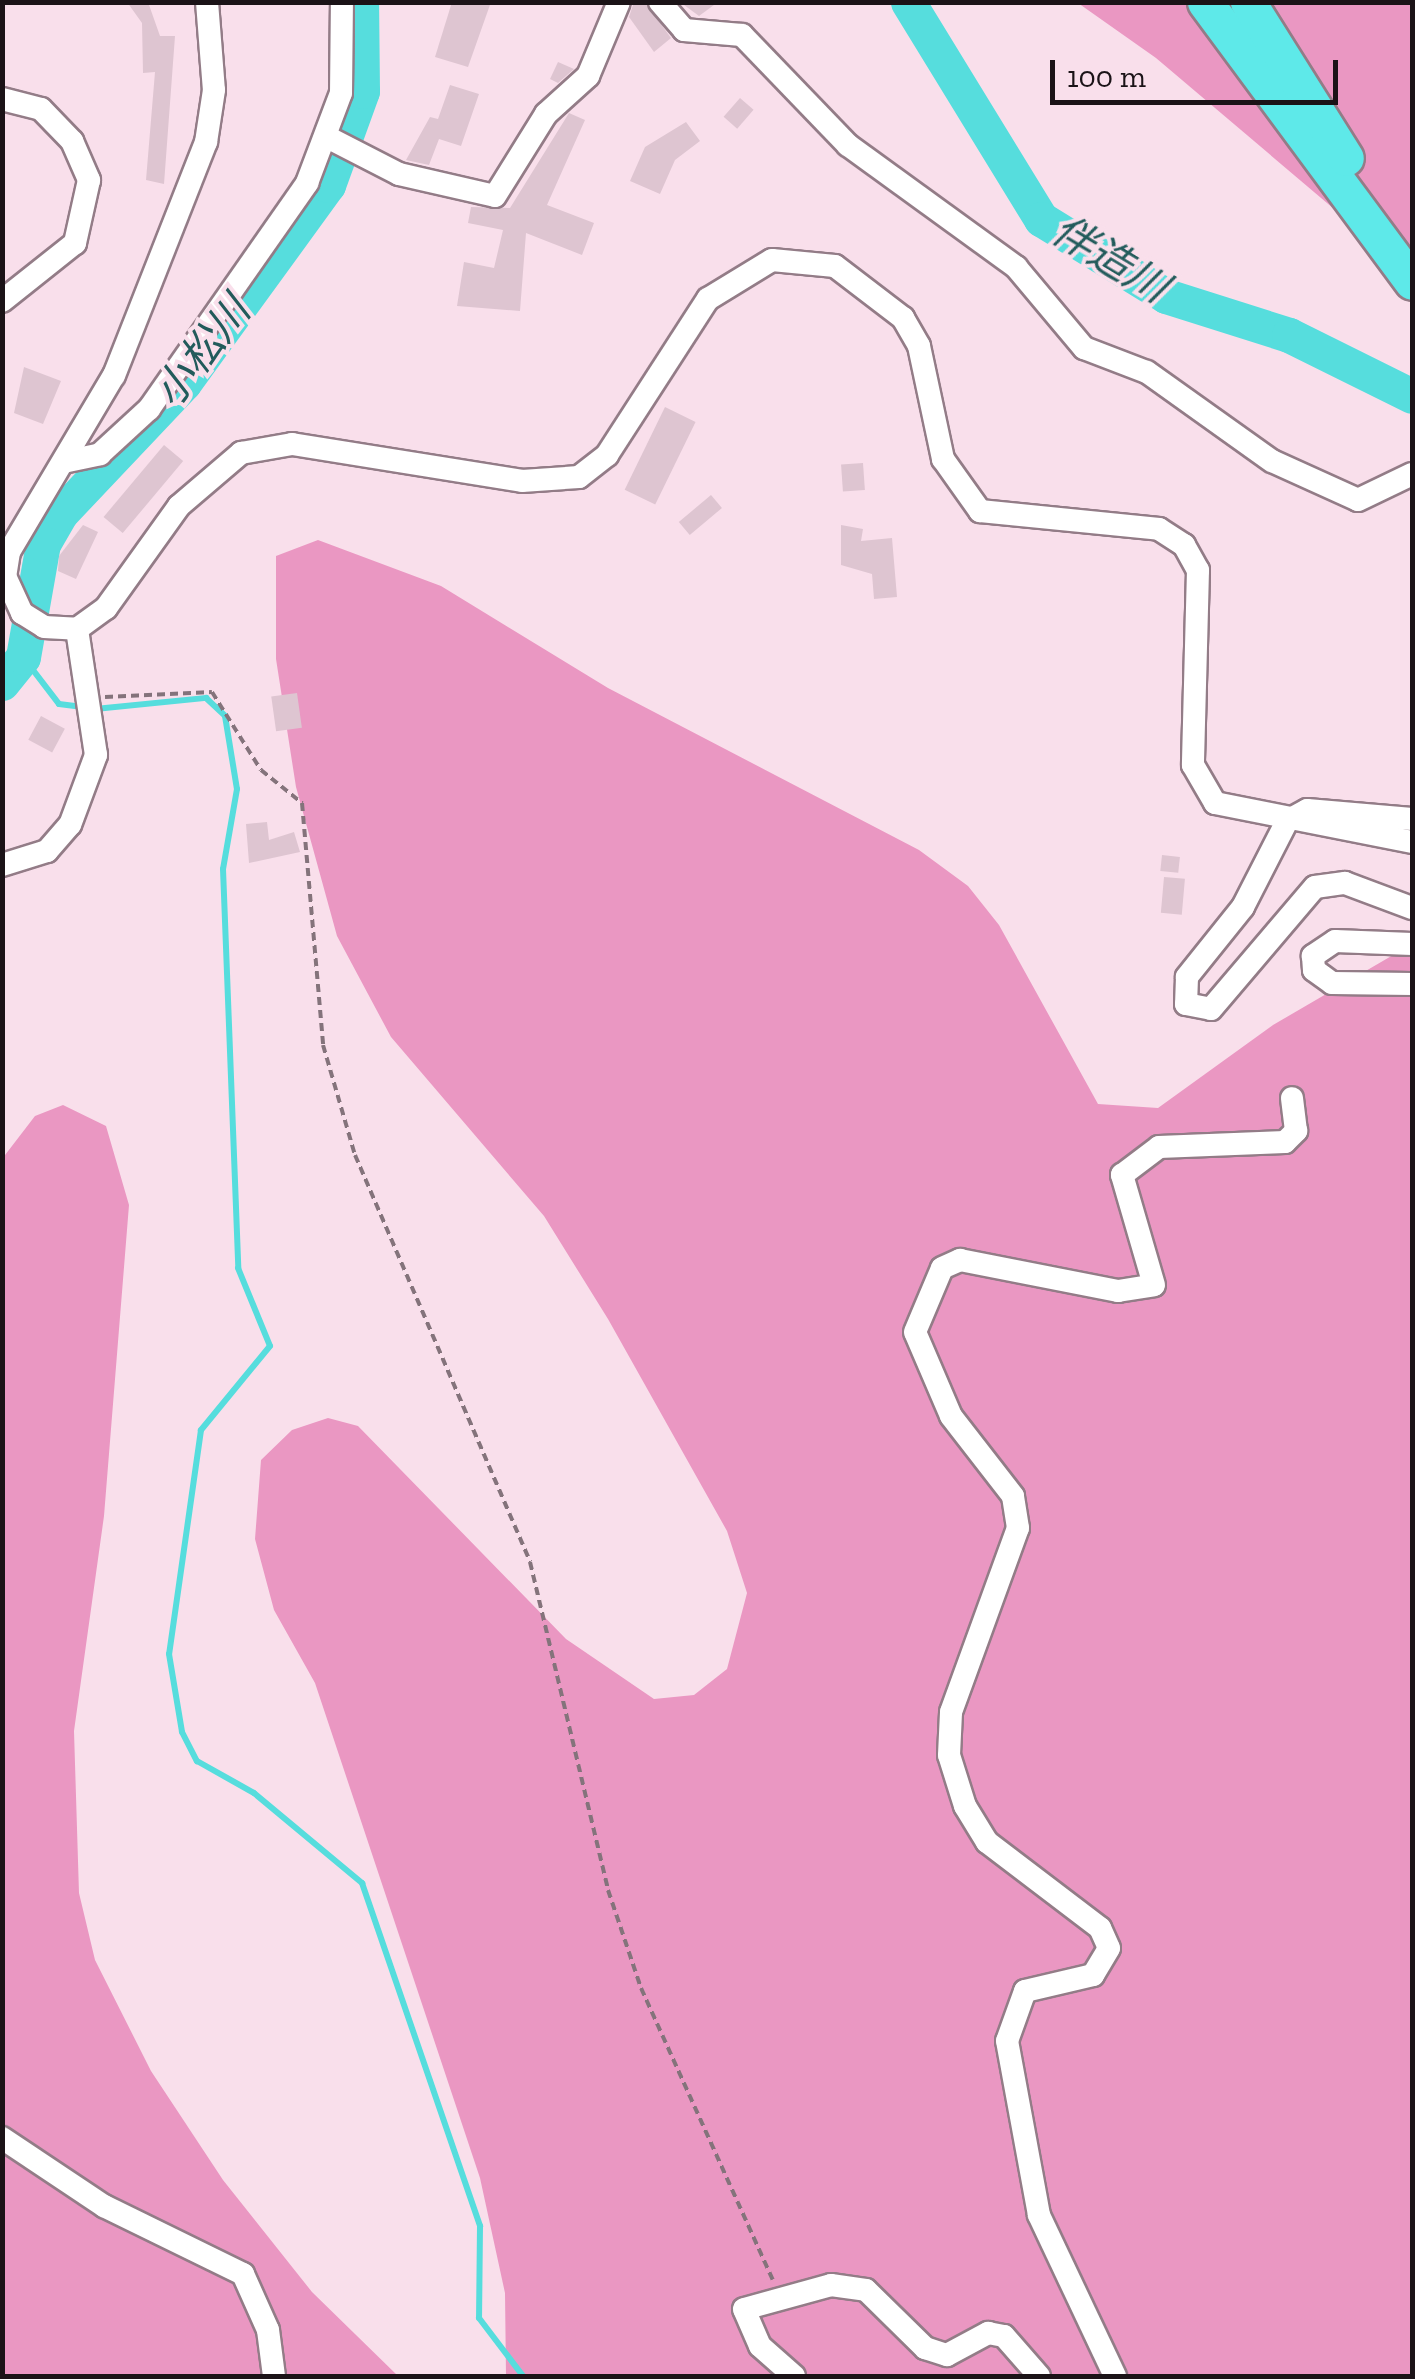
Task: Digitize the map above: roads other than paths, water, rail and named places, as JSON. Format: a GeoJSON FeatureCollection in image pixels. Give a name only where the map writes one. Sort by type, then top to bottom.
{"type":"FeatureCollection","features":[{"type":"Feature","properties":{"kind":"highway"},"geometry":{"type":"LineString","coordinates":[[1205,2],[1412,262]]}},
{"type":"Feature","properties":{"kind":"highway"},"geometry":{"type":"LineString","coordinates":[[1253,10],[1412,282]]}},
{"type":"Feature","properties":{"kind":"street"},"geometry":{"type":"LineString","coordinates":[[207,2],[214,90],[206,142],[114,376],[68,461],[9,552],[6,576],[22,614],[44,627],[76,628],[121,591],[210,473],[241,453],[292,444],[522,481],[578,476],[608,455],[708,299],[772,260],[835,266],[903,318],[919,346],[943,460],[980,511],[1159,529],[1184,545],[1198,570],[1192,765],[1214,804],[1412,842]]}},
{"type":"Feature","properties":{"kind":"street"},"geometry":{"type":"LineString","coordinates":[[68,461],[100,454],[176,376],[307,183],[331,139],[342,93],[342,2]]}},
{"type":"Feature","properties":{"kind":"street"},"geometry":{"type":"LineString","coordinates":[[331,139],[360,150],[399,174],[494,196],[546,114],[588,76],[619,2]]}},
{"type":"Feature","properties":{"kind":"street"},"geometry":{"type":"LineString","coordinates":[[660,2],[684,30],[742,34],[848,145],[1016,267],[1084,348],[1147,372],[1272,461],[1358,500],[1412,474]]}},
{"type":"Feature","properties":{"kind":"street"},"geometry":{"type":"LineString","coordinates":[[2,99],[40,108],[72,141],[89,180],[76,243],[2,301]]}},
{"type":"Feature","properties":{"kind":"street"},"geometry":{"type":"LineString","coordinates":[[2,865],[47,851],[70,826],[96,755],[94,697],[76,628]]}},
{"type":"Feature","properties":{"kind":"street"},"geometry":{"type":"LineString","coordinates":[[1412,819],[1307,810],[1287,821],[1243,907],[1186,977],[1186,1004],[1212,1009],[1315,887],[1345,883],[1412,908]]}},
{"type":"Feature","properties":{"kind":"street"},"geometry":{"type":"LineString","coordinates":[[1412,944],[1335,941],[1313,956],[1314,970],[1332,983],[1412,984]]}},
{"type":"Feature","properties":{"kind":"street"},"geometry":{"type":"LineString","coordinates":[[1115,2376],[1039,2215],[1007,2041],[1025,1992],[1093,1975],[1110,1948],[1086,1916],[987,1842],[954,1772],[951,1712],[964,1660],[1018,1528],[1013,1496],[951,1416],[915,1332],[942,1268],[960,1260],[1118,1291],[1154,1285],[1122,1175],[1159,1147],[1286,1142],[1296,1132],[1292,1098]]}},
{"type":"Feature","properties":{"kind":"street"},"geometry":{"type":"LineString","coordinates":[[2,2138],[104,2206],[242,2274],[268,2330],[274,2376]]}},
{"type":"Feature","properties":{"kind":"street"},"geometry":{"type":"LineString","coordinates":[[794,2376],[745,2324],[752,2300],[780,2294],[866,2290],[925,2348],[947,2355],[988,2333],[1004,2336],[1039,2376]]}},
{"type":"Feature","properties":{"kind":"waterway","name":"小松川"},"geometry":{"type":"LineString","coordinates":[[2,683],[23,657],[43,544],[61,513],[184,383],[328,185],[362,91],[361,2]]}},
{"type":"Feature","properties":{"kind":"waterway","name":"伴造川"},"geometry":{"type":"LineString","coordinates":[[908,2],[1041,219],[1166,296],[1289,335],[1412,396]]}},
{"type":"Feature","properties":{"kind":"waterway"},"geometry":{"type":"LineString","coordinates":[[23,657],[59,704],[83,707]]}},
{"type":"Feature","properties":{"kind":"waterway"},"geometry":{"type":"LineString","coordinates":[[95,709],[206,698],[225,716],[237,789],[223,869],[238,1268],[270,1346],[201,1430],[169,1654],[182,1732],[197,1761],[254,1793],[362,1883],[480,2226],[479,2318],[523,2376]]}}]}
